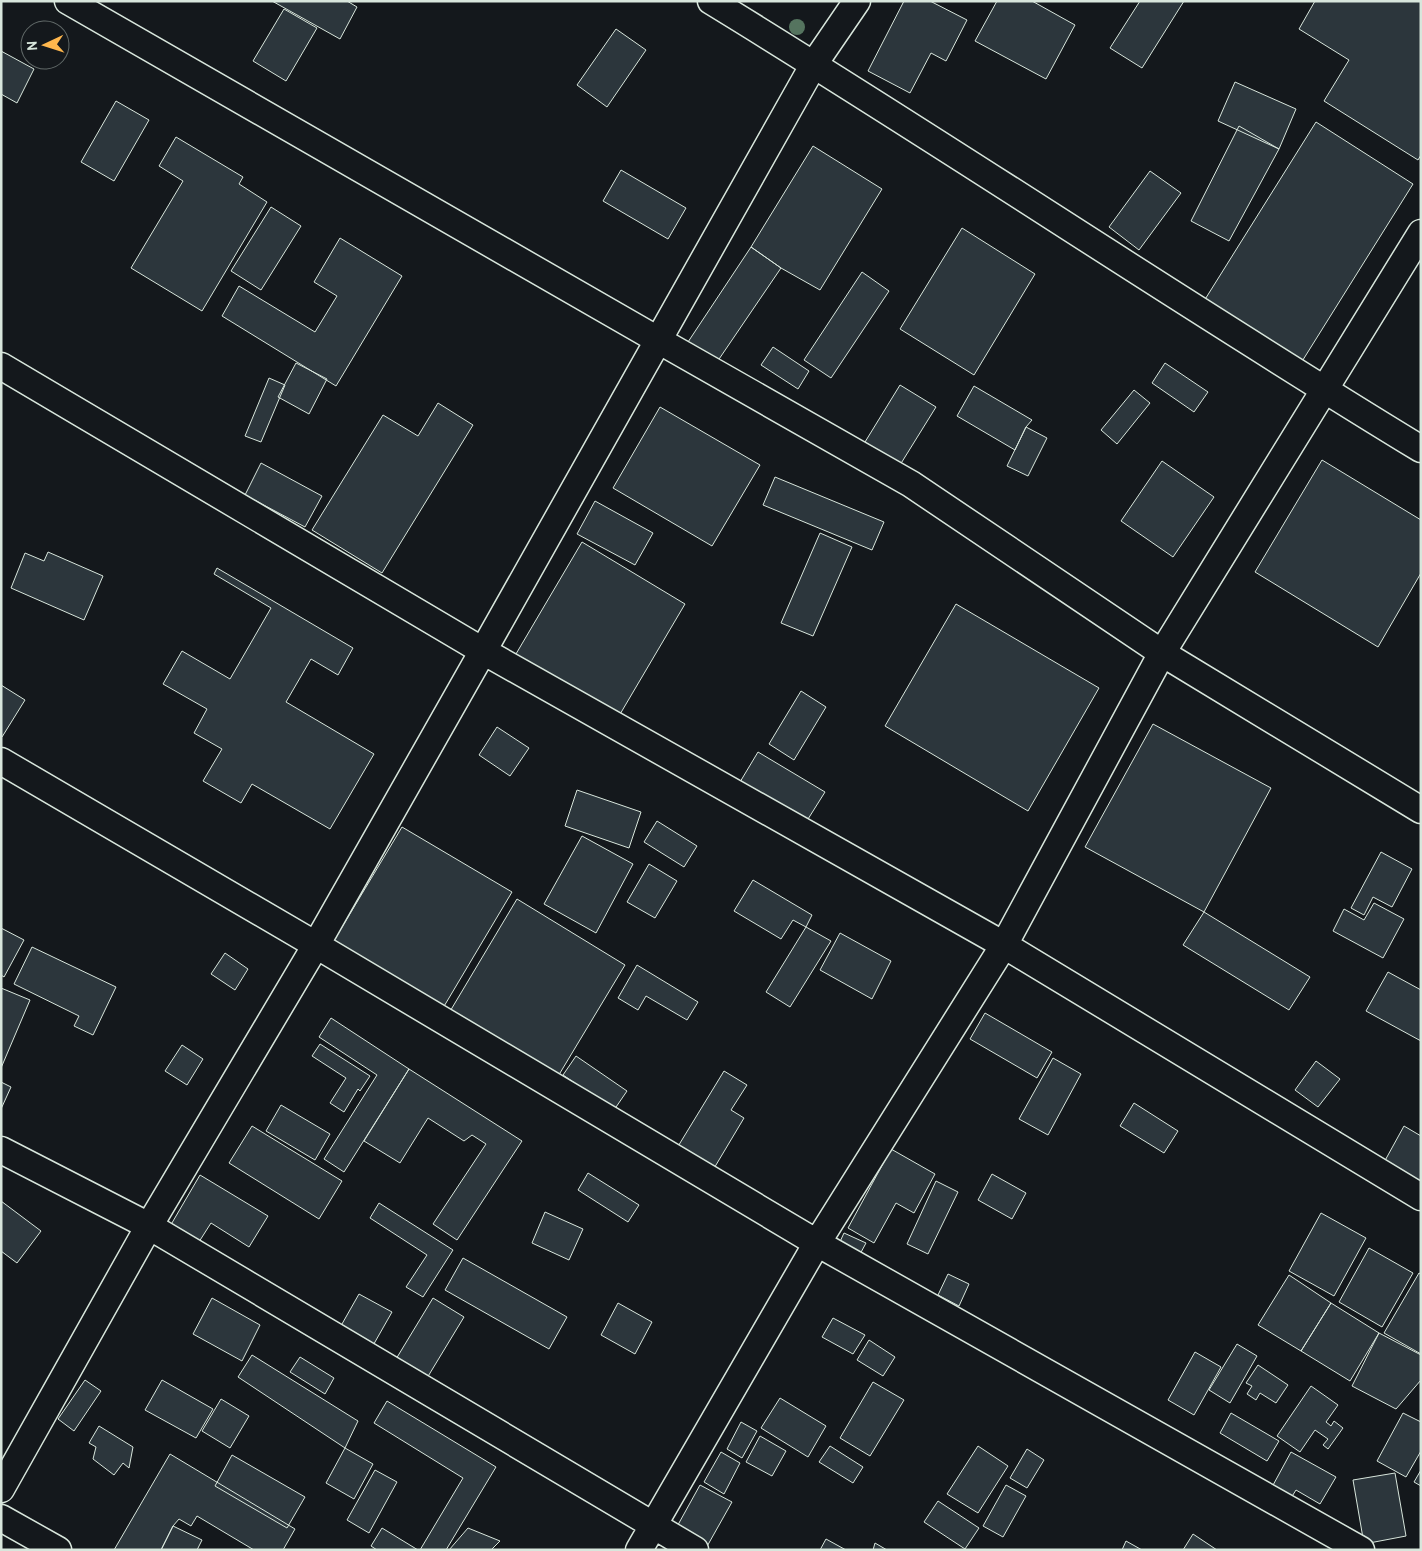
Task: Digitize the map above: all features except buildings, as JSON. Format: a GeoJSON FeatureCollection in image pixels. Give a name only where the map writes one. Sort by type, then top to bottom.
{"type":"FeatureCollection","features":[{"type":"Feature","properties":{"kind":"street"},"geometry":{"type":"LineString","coordinates":[[68,1],[911,484],[1162,653],[1421,810]]}},
{"type":"Feature","properties":{"kind":"street"},"geometry":{"type":"LineString","coordinates":[[711,1],[814,64],[1324,390],[1421,449]]}},
{"type":"Feature","properties":{"kind":"street"},"geometry":{"type":"LineString","coordinates":[[1,1489],[149,1226],[316,945],[814,64],[857,1]]}},
{"type":"Feature","properties":{"kind":"street"},"geometry":{"type":"LineString","coordinates":[[639,1550],[817,1243],[1004,945],[1162,653],[1421,233]]}},
{"type":"Feature","properties":{"kind":"street"},"geometry":{"type":"LineString","coordinates":[[1,366],[483,651],[1004,945],[1421,1197]]}},
{"type":"Feature","properties":{"kind":"street"},"geometry":{"type":"LineString","coordinates":[[1,761],[316,945],[817,1243],[1361,1550]]}},
{"type":"Feature","properties":{"kind":"street"},"geometry":{"type":"LineString","coordinates":[[1,1150],[149,1226],[695,1550]]}},
{"type":"Feature","properties":{"kind":"street"},"geometry":{"type":"LineString","coordinates":[[1,1518],[58,1550]]}}]}
